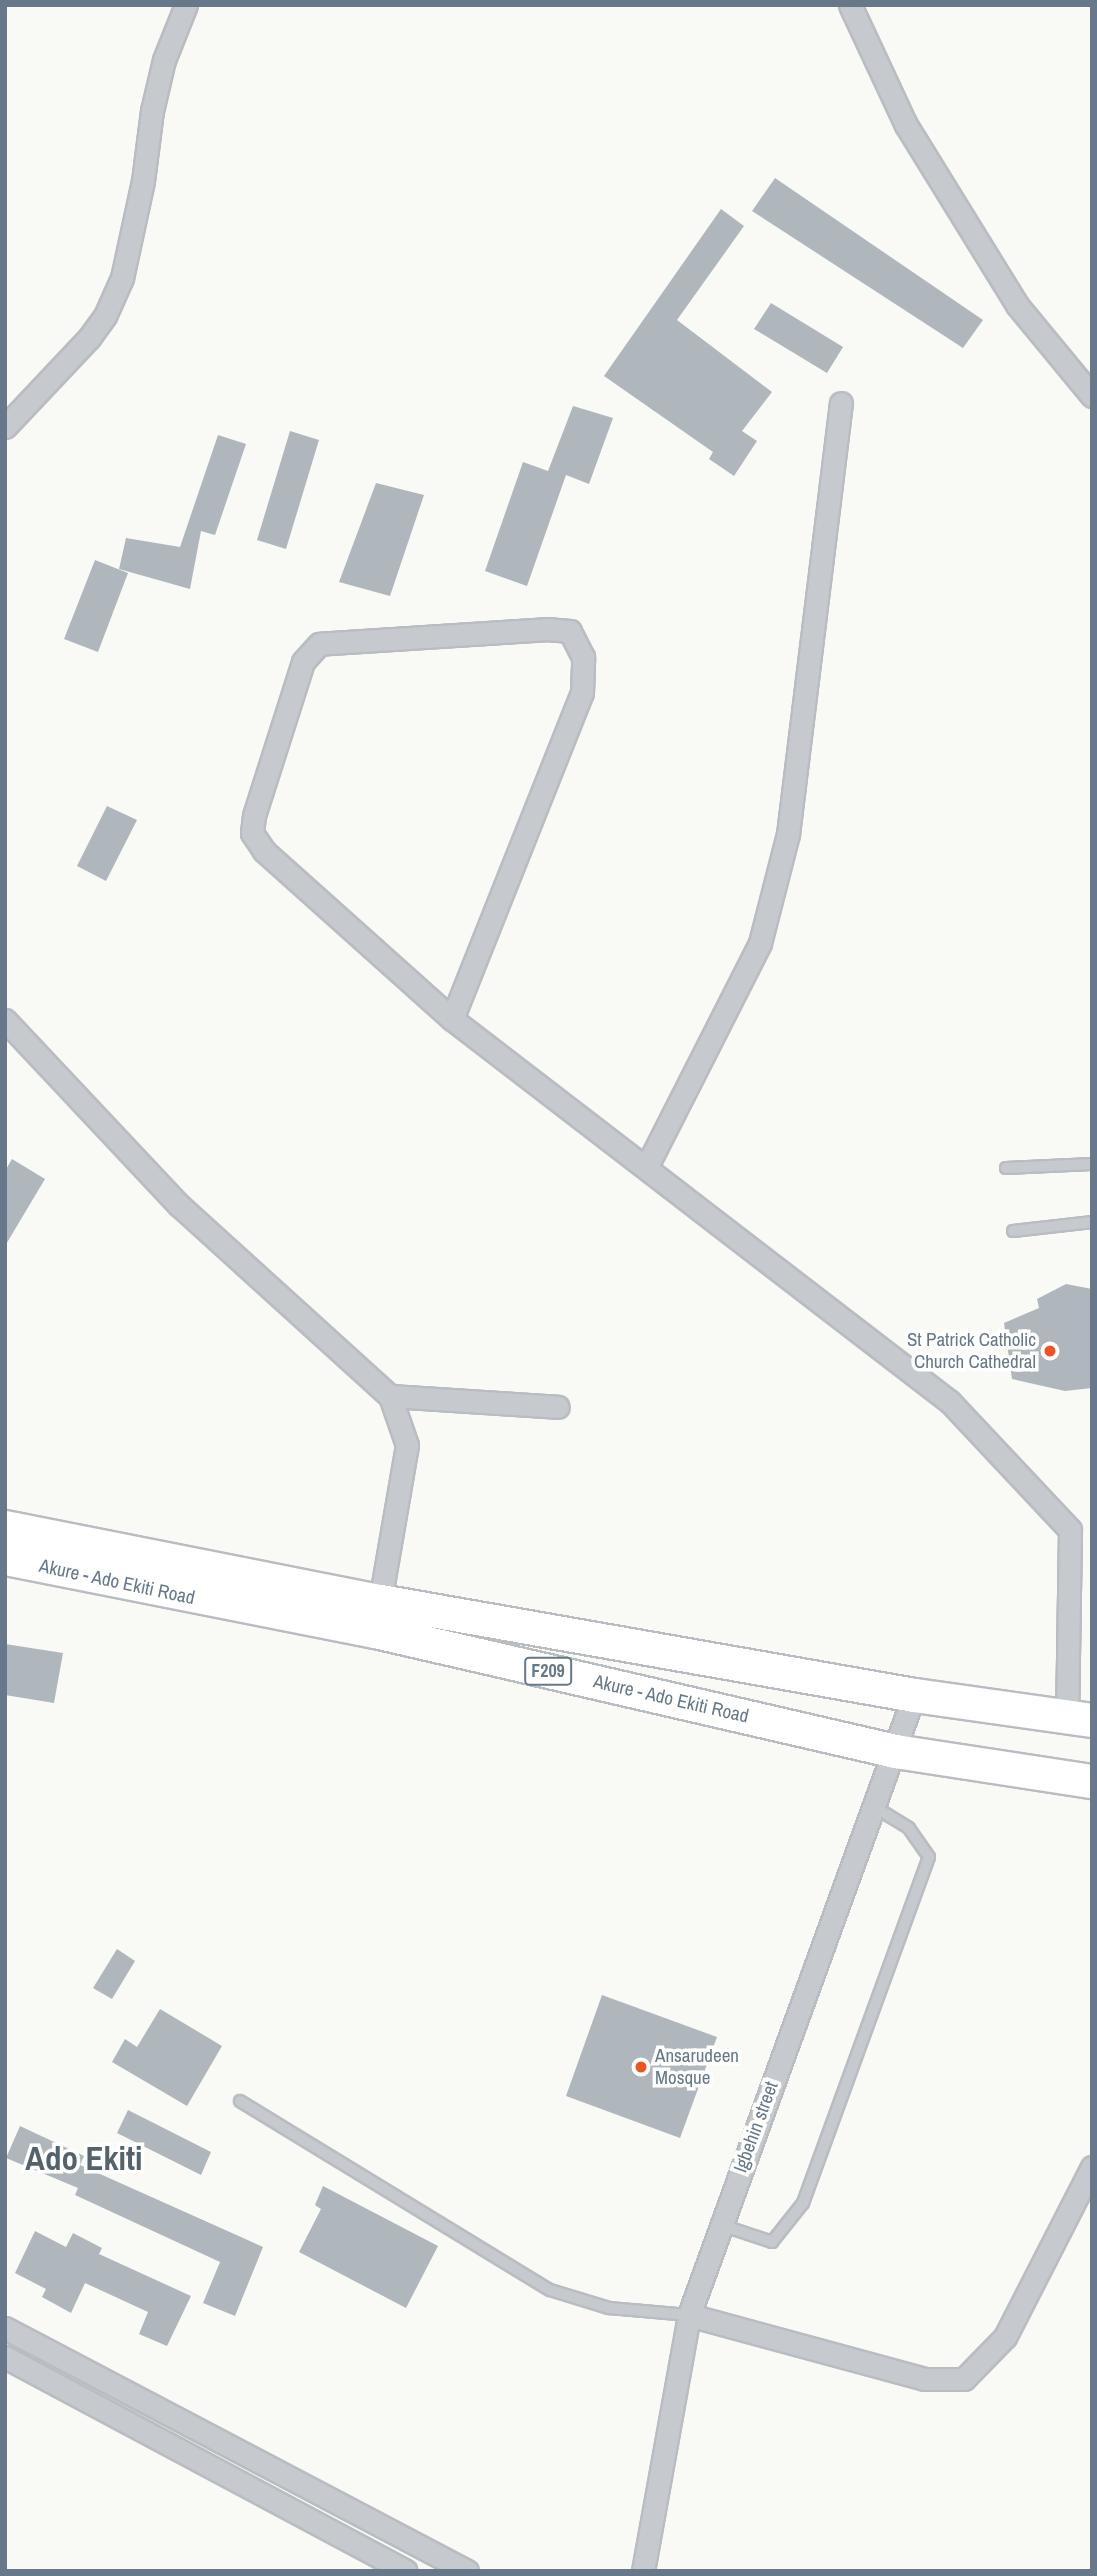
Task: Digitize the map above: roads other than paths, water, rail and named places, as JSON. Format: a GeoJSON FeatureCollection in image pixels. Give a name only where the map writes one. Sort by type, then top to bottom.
{"type":"FeatureCollection","features":[{"type":"Feature","properties":{"kind":"main road","name":"Akure - Ado Ekiti Road"},"geometry":{"type":"LineString","coordinates":[[5,1527],[380,1601],[914,1695],[1079,1718]]}},
{"type":"Feature","properties":{"kind":"main road","name":"Akure - Ado Ekiti Road"},"geometry":{"type":"LineString","coordinates":[[5,1558],[375,1631],[895,1751],[1092,1781]]}},
{"type":"Feature","properties":{"kind":"street"},"geometry":{"type":"LineString","coordinates":[[5,426],[89,338],[105,316],[122,278],[143,181],[152,111],[164,60],[186,5]]}},
{"type":"Feature","properties":{"kind":"street"},"geometry":{"type":"LineString","coordinates":[[850,5],[920,148],[1017,305],[1092,396]]}},
{"type":"Feature","properties":{"kind":"street"},"geometry":{"type":"LineString","coordinates":[[647,1166],[760,943],[782,858],[841,403]]}},
{"type":"Feature","properties":{"kind":"street"},"geometry":{"type":"LineString","coordinates":[[452,1019],[582,693],[583,657],[570,631],[522,630],[319,645],[303,662],[254,816],[252,833],[264,851],[452,1019],[647,1166],[950,1402],[1070,1530],[1079,1718]]}},
{"type":"Feature","properties":{"kind":"street"},"geometry":{"type":"LineString","coordinates":[[5,1020],[179,1205],[390,1396],[407,1446],[380,1601]]}},
{"type":"Feature","properties":{"kind":"street"},"geometry":{"type":"LineString","coordinates":[[390,1396],[558,1407]]}},
{"type":"Feature","properties":{"kind":"street","name":"Igbehin street"},"geometry":{"type":"LineString","coordinates":[[643,2571],[689,2315],[914,1695]]}},
{"type":"Feature","properties":{"kind":"street"},"geometry":{"type":"LineString","coordinates":[[689,2315],[924,2379],[964,2379],[1005,2337],[1092,2167]]}},
{"type":"Feature","properties":{"kind":"street"},"geometry":{"type":"LineString","coordinates":[[5,2328],[467,2571]]}},
{"type":"Feature","properties":{"kind":"street"},"geometry":{"type":"LineString","coordinates":[[5,2357],[405,2571]]}},
{"type":"Feature","properties":{"kind":"lane"},"geometry":{"type":"LineString","coordinates":[[1006,1168],[1092,1164]]}},
{"type":"Feature","properties":{"kind":"lane"},"geometry":{"type":"LineString","coordinates":[[1013,1231],[1092,1222]]}},
{"type":"Feature","properties":{"kind":"lane"},"geometry":{"type":"LineString","coordinates":[[720,2225],[772,2242],[803,2203],[906,1921],[929,1857],[909,1828],[873,1805]]}},
{"type":"Feature","properties":{"kind":"lane"},"geometry":{"type":"LineString","coordinates":[[240,2101],[550,2290],[609,2308],[689,2315]]}},
{"type":"Feature","properties":{"kind":"place","name":"St Patrick Catholic Church Cathedral"},"geometry":{"type":"Point","coordinates":[1050,1351]}},
{"type":"Feature","properties":{"kind":"place","name":"Ansarudeen Mosque"},"geometry":{"type":"Point","coordinates":[641,2067]}},
{"type":"Feature","properties":{"kind":"district","name":"Ado Ekiti"},"geometry":{"type":"Point","coordinates":[84,2159]}}]}
